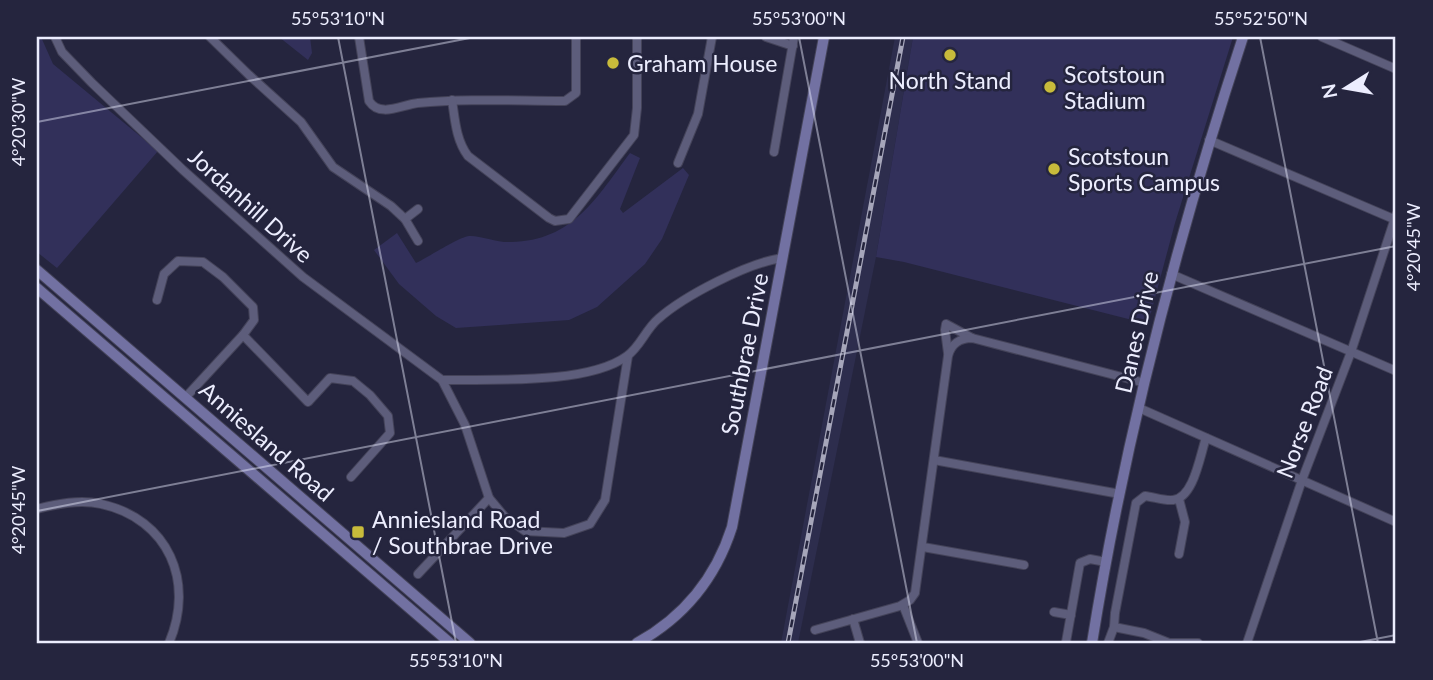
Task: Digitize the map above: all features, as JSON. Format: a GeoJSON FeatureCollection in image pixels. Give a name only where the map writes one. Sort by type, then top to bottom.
{"type":"FeatureCollection","features":[{"type":"Feature","properties":{"kind":"street","name":"Jordanhill Drive"},"geometry":{"type":"LineString","coordinates":[[55,37],[62,52],[92,83],[183,170],[293,268],[442,380]]}},
{"type":"Feature","properties":{"kind":"street"},"geometry":{"type":"LineString","coordinates":[[210,37],[301,122],[333,167],[391,206],[405,219],[418,241]]}},
{"type":"Feature","properties":{"kind":"street"},"geometry":{"type":"LineString","coordinates":[[359,37],[369,101],[373,108],[379,111],[414,103],[452,100],[571,99],[576,93],[576,37]]}},
{"type":"Feature","properties":{"kind":"street"},"geometry":{"type":"LineString","coordinates":[[452,100],[458,137],[468,156],[550,218],[569,219],[634,135],[637,108],[637,37]]}},
{"type":"Feature","properties":{"kind":"street"},"geometry":{"type":"LineString","coordinates":[[678,163],[698,114],[712,37]]}},
{"type":"Feature","properties":{"kind":"street"},"geometry":{"type":"LineString","coordinates":[[766,37],[793,41],[775,152]]}},
{"type":"Feature","properties":{"kind":"street","name":"Southbrae Drive"},"geometry":{"type":"LineString","coordinates":[[637,643],[668,623],[692,600],[715,567],[727,542],[738,500],[824,37]]}},
{"type":"Feature","properties":{"kind":"street","name":"Danes Drive"},"geometry":{"type":"LineString","coordinates":[[1092,643],[1120,494],[1171,274],[1209,140],[1243,37]]}},
{"type":"Feature","properties":{"kind":"street"},"geometry":{"type":"LineString","coordinates":[[1322,37],[1396,69]]}},
{"type":"Feature","properties":{"kind":"street"},"geometry":{"type":"LineString","coordinates":[[1209,140],[1396,218]]}},
{"type":"Feature","properties":{"kind":"street"},"geometry":{"type":"LineString","coordinates":[[405,219],[418,209]]}},
{"type":"Feature","properties":{"kind":"street","name":"Norse Road"},"geometry":{"type":"LineString","coordinates":[[1247,643],[1396,218]]}},
{"type":"Feature","properties":{"kind":"street"},"geometry":{"type":"LineString","coordinates":[[628,356],[605,500],[590,524],[564,533],[525,531],[504,516],[489,498],[465,425],[442,380],[546,378],[589,372],[628,356],[657,320],[692,295],[737,273],[783,258]]}},
{"type":"Feature","properties":{"kind":"street"},"geometry":{"type":"LineString","coordinates":[[157,300],[164,274],[178,261],[203,262],[223,277],[253,307],[254,320],[243,335],[185,398]]}},
{"type":"Feature","properties":{"kind":"street","name":"Anniesland Road"},"geometry":{"type":"LineString","coordinates":[[37,270],[470,643]]}},
{"type":"Feature","properties":{"kind":"street"},"geometry":{"type":"LineString","coordinates":[[1171,274],[1396,371]]}},
{"type":"Feature","properties":{"kind":"street","name":"Anniesland Road"},"geometry":{"type":"LineString","coordinates":[[37,288],[450,643]]}},
{"type":"Feature","properties":{"kind":"street"},"geometry":{"type":"LineString","coordinates":[[948,356],[946,324],[972,338],[1145,383]]}},
{"type":"Feature","properties":{"kind":"street"},"geometry":{"type":"LineString","coordinates":[[243,335],[308,402],[330,378],[353,382],[388,416],[390,433],[351,477]]}},
{"type":"Feature","properties":{"kind":"street"},"geometry":{"type":"LineString","coordinates":[[815,631],[903,605],[910,600],[916,589],[948,356],[957,342],[972,338]]}},
{"type":"Feature","properties":{"kind":"street"},"geometry":{"type":"LineString","coordinates":[[1139,408],[1396,522]]}},
{"type":"Feature","properties":{"kind":"street"},"geometry":{"type":"LineString","coordinates":[[1108,643],[1114,627],[1136,503],[1145,496],[1179,499],[1190,489],[1206,438]]}},
{"type":"Feature","properties":{"kind":"street"},"geometry":{"type":"LineString","coordinates":[[245,467],[252,456]]}},
{"type":"Feature","properties":{"kind":"street"},"geometry":{"type":"LineString","coordinates":[[934,460],[1120,494]]}},
{"type":"Feature","properties":{"kind":"street"},"geometry":{"type":"LineString","coordinates":[[418,574],[489,498]]}},
{"type":"Feature","properties":{"kind":"street"},"geometry":{"type":"LineString","coordinates":[[1179,499],[1185,522],[1179,554]]}},
{"type":"Feature","properties":{"kind":"street"},"geometry":{"type":"LineString","coordinates":[[37,509],[67,503],[100,503],[134,516],[159,538],[173,561],[180,589],[179,612],[169,643]]}},
{"type":"Feature","properties":{"kind":"street"},"geometry":{"type":"LineString","coordinates":[[923,547],[1024,565]]}},
{"type":"Feature","properties":{"kind":"street"},"geometry":{"type":"LineString","coordinates":[[1066,642],[1080,563],[1090,559],[1106,562]]}},
{"type":"Feature","properties":{"kind":"street"},"geometry":{"type":"LineString","coordinates":[[903,605],[918,643]]}},
{"type":"Feature","properties":{"kind":"street"},"geometry":{"type":"LineString","coordinates":[[1054,612],[1071,615]]}},
{"type":"Feature","properties":{"kind":"street"},"geometry":{"type":"LineString","coordinates":[[853,619],[860,643]]}},
{"type":"Feature","properties":{"kind":"street"},"geometry":{"type":"LineString","coordinates":[[1114,627],[1144,633],[1169,643],[1198,643]]}},
{"type":"Feature","properties":{"kind":"shaded area"},"geometry":{"type":"Polygon","coordinates":[[[37,37],[41,37],[53,64],[158,151],[57,268],[37,252],[37,37]]]}},
{"type":"Feature","properties":{"kind":"shaded area"},"geometry":{"type":"Polygon","coordinates":[[[279,37],[310,37],[312,53],[308,60],[279,37]]]}},
{"type":"Feature","properties":{"kind":"shaded area"},"geometry":{"type":"Polygon","coordinates":[[[895,37],[913,37],[876,257],[798,643],[781,643],[895,37]]]}},
{"type":"Feature","properties":{"kind":"shaded area","name":"Scotstoun Sports Campus"},"geometry":{"type":"Polygon","coordinates":[[[913,37],[1233,37],[1175,223],[1148,324],[876,257],[913,37]]]}},
{"type":"Feature","properties":{"kind":"shaded area"},"geometry":{"type":"Polygon","coordinates":[[[630,153],[640,158],[620,209],[623,213],[683,168],[689,175],[662,239],[645,264],[597,307],[569,320],[456,328],[436,316],[399,284],[374,250],[397,233],[416,263],[469,236],[511,242],[533,240],[551,234],[581,214],[630,153]]]}},
{"type":"Feature","properties":{"kind":"railway"},"geometry":{"type":"LineString","coordinates":[[788,643],[903,37]]}},
{"type":"Feature","properties":{"kind":"place","name":"North Stand"},"geometry":{"type":"Point","coordinates":[950,55]}},
{"type":"Feature","properties":{"kind":"place","name":"Graham House"},"geometry":{"type":"Point","coordinates":[613,63]}},
{"type":"Feature","properties":{"kind":"place","name":"Scotstoun Stadium"},"geometry":{"type":"Point","coordinates":[1050,87]}},
{"type":"Feature","properties":{"kind":"place","name":"Scotstoun Sports Campus"},"geometry":{"type":"Point","coordinates":[1054,169]}},
{"type":"Feature","properties":{"kind":"place","name":"Anniesland Road / Southbrae Drive"},"geometry":{"type":"Point","coordinates":[358,532]}}]}
